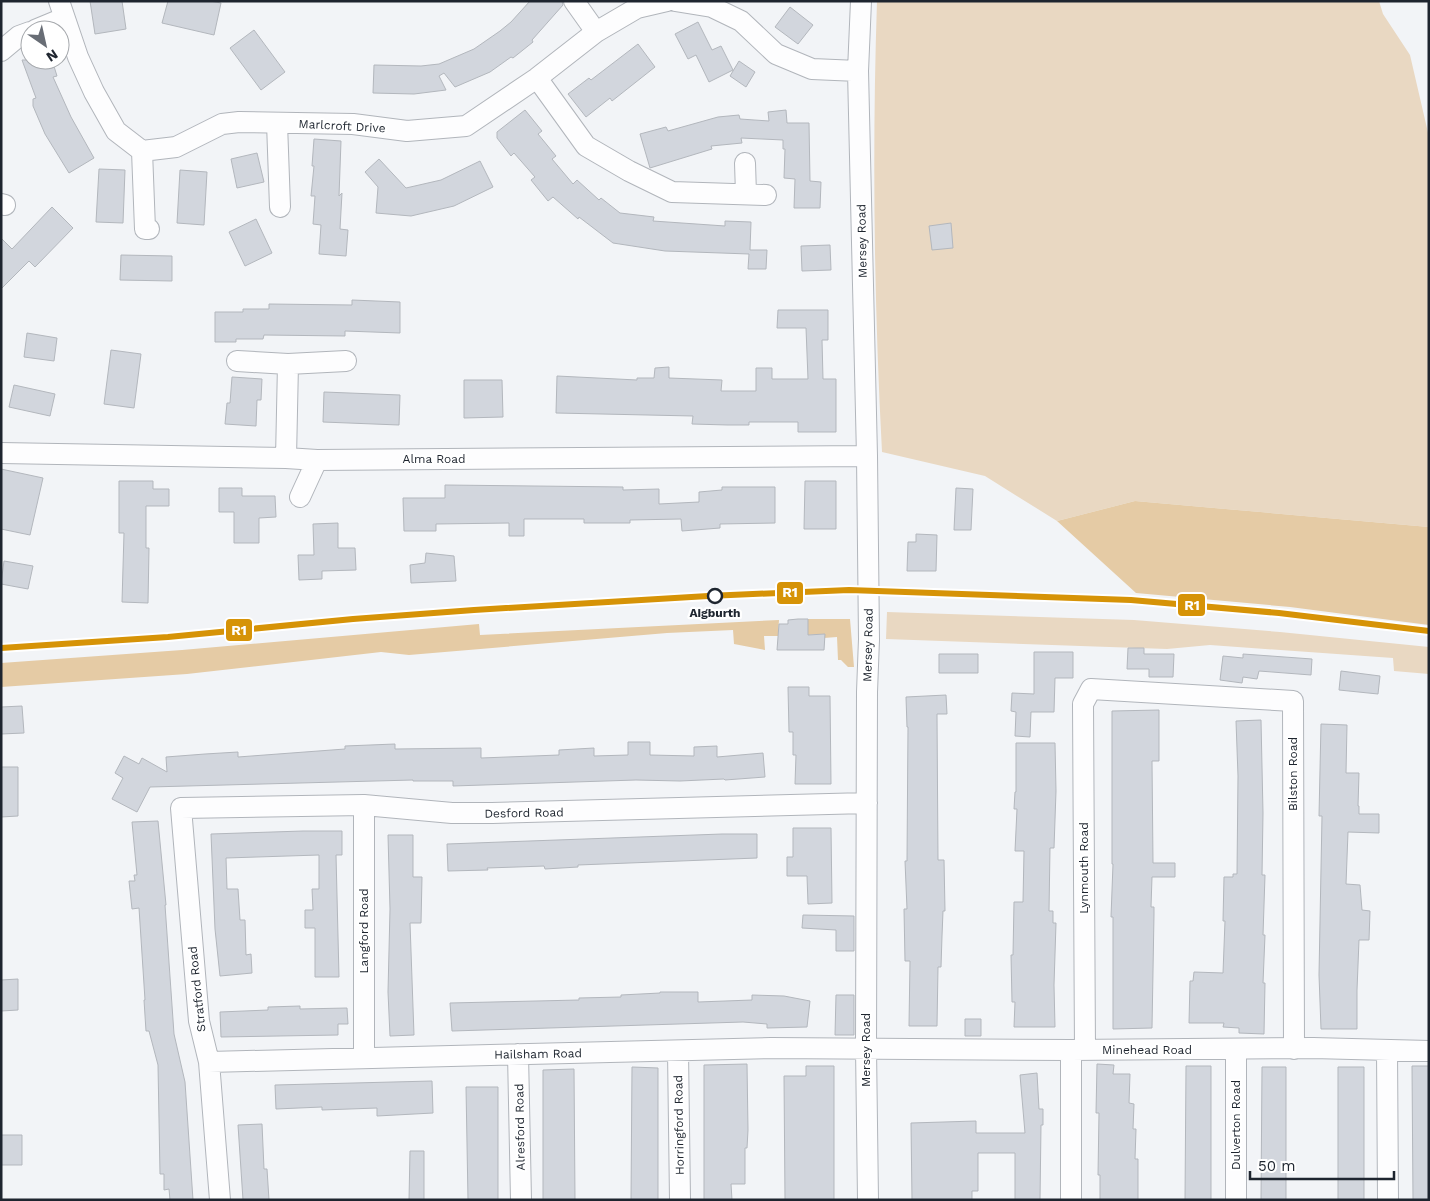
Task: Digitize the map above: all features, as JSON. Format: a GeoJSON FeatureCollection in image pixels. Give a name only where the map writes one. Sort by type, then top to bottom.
{"type":"FeatureCollection","features":[{"type":"Feature","properties":{"kind":"street"},"geometry":{"type":"LineString","coordinates":[[574,1],[596,32]]}},
{"type":"Feature","properties":{"kind":"street","name":"Marlcroft Drive"},"geometry":{"type":"LineString","coordinates":[[142,150],[176,147],[222,124],[239,122],[353,124],[407,130],[466,126],[537,78],[596,32],[637,8],[667,1]]}},
{"type":"Feature","properties":{"kind":"street"},"geometry":{"type":"LineString","coordinates":[[675,1],[712,8],[741,21],[776,54],[812,69],[858,71]]}},
{"type":"Feature","properties":{"kind":"street","name":"Mersey Road"},"geometry":{"type":"LineString","coordinates":[[861,1],[858,71],[867,456],[869,639],[867,692],[866,1048],[868,1200]]}},
{"type":"Feature","properties":{"kind":"street"},"geometry":{"type":"LineString","coordinates":[[48,20],[62,10],[78,57],[94,92],[116,131],[142,150],[144,229],[149,229]]}},
{"type":"Feature","properties":{"kind":"street"},"geometry":{"type":"LineString","coordinates":[[1,51],[20,36]]}},
{"type":"Feature","properties":{"kind":"street"},"geometry":{"type":"LineString","coordinates":[[537,78],[586,146],[629,171],[672,192],[766,195]]}},
{"type":"Feature","properties":{"kind":"street"},"geometry":{"type":"LineString","coordinates":[[277,123],[280,207]]}},
{"type":"Feature","properties":{"kind":"street"},"geometry":{"type":"LineString","coordinates":[[745,163],[746,194]]}},
{"type":"Feature","properties":{"kind":"street"},"geometry":{"type":"LineString","coordinates":[[237,361],[288,364],[346,361]]}},
{"type":"Feature","properties":{"kind":"street"},"geometry":{"type":"LineString","coordinates":[[286,458],[288,364]]}},
{"type":"Feature","properties":{"kind":"street","name":"Alma Road"},"geometry":{"type":"LineString","coordinates":[[1,453],[317,460],[867,456]]}},
{"type":"Feature","properties":{"kind":"street"},"geometry":{"type":"LineString","coordinates":[[300,497],[317,460]]}},
{"type":"Feature","properties":{"kind":"street","name":"Bilston Road"},"geometry":{"type":"LineString","coordinates":[[1091,689],[1292,701],[1294,1049]]}},
{"type":"Feature","properties":{"kind":"street","name":"Lynmouth Road"},"geometry":{"type":"LineString","coordinates":[[1071,1200],[1078,1050],[1083,704],[1091,689]]}},
{"type":"Feature","properties":{"kind":"street","name":"Desford Road"},"geometry":{"type":"LineString","coordinates":[[180,808],[364,804],[452,813],[492,814],[867,803]]}},
{"type":"Feature","properties":{"kind":"street","name":"Langford Road"},"geometry":{"type":"LineString","coordinates":[[364,804],[364,1057]]}},
{"type":"Feature","properties":{"kind":"street","name":"Stratford Road"},"geometry":{"type":"LineString","coordinates":[[180,808],[199,1021],[209,1062],[220,1200]]}},
{"type":"Feature","properties":{"kind":"street","name":"Hailsham Road"},"geometry":{"type":"LineString","coordinates":[[209,1062],[771,1048],[866,1048]]}},
{"type":"Feature","properties":{"kind":"street","name":"Minehead Road"},"geometry":{"type":"LineString","coordinates":[[866,1048],[1429,1051]]}},
{"type":"Feature","properties":{"kind":"street","name":"Dulverton Road"},"geometry":{"type":"LineString","coordinates":[[1236,1049],[1236,1200]]}},
{"type":"Feature","properties":{"kind":"street"},"geometry":{"type":"LineString","coordinates":[[1387,1050],[1388,1200]]}},
{"type":"Feature","properties":{"kind":"street","name":"Horringford Road"},"geometry":{"type":"LineString","coordinates":[[678,1051],[680,1200]]}},
{"type":"Feature","properties":{"kind":"street","name":"Alresford Road"},"geometry":{"type":"LineString","coordinates":[[518,1054],[521,1200]]}},
{"type":"Feature","properties":{"kind":"shaded area"},"geometry":{"type":"Polygon","coordinates":[[[877,1],[1379,1],[1383,14],[1410,55],[1429,137],[1429,527],[1135,501],[1057,521],[985,476],[882,452],[875,227],[877,1]]]}},
{"type":"Feature","properties":{"kind":"shaded area"},"geometry":{"type":"Polygon","coordinates":[[[1135,501],[1429,527],[1429,625],[1290,607],[1136,593],[1057,521],[1135,501]]]}},
{"type":"Feature","properties":{"kind":"shaded area"},"geometry":{"type":"Polygon","coordinates":[[[887,612],[1134,620],[1429,647],[1429,674],[1394,671],[1393,658],[1210,645],[1167,649],[886,639],[887,612]]]}},
{"type":"Feature","properties":{"kind":"shaded area"},"geometry":{"type":"Polygon","coordinates":[[[808,619],[850,619],[854,667],[848,667],[841,660],[838,660],[837,637],[824,638],[824,634],[808,635],[808,619]]]}},
{"type":"Feature","properties":{"kind":"shaded area"},"geometry":{"type":"Polygon","coordinates":[[[779,620],[778,636],[764,636],[765,650],[734,644],[733,630],[667,633],[409,655],[381,652],[187,674],[1,687],[1,663],[182,650],[479,624],[480,635],[779,620]]]}},
{"type":"Feature","properties":{"kind":"building"},"geometry":{"type":"Polygon","coordinates":[[[90,1],[122,1],[126,29],[95,34],[90,1]]]}},
{"type":"Feature","properties":{"kind":"building"},"geometry":{"type":"Polygon","coordinates":[[[168,1],[210,1],[221,3],[214,35],[162,23],[168,1]]]}},
{"type":"Feature","properties":{"kind":"building"},"geometry":{"type":"Polygon","coordinates":[[[530,1],[562,1],[563,5],[532,40],[533,42],[513,58],[511,57],[490,72],[455,87],[444,73],[439,76],[446,90],[414,94],[373,93],[374,65],[421,66],[439,64],[474,49],[500,31],[530,1]]]}},
{"type":"Feature","properties":{"kind":"building"},"geometry":{"type":"Polygon","coordinates":[[[790,7],[813,25],[798,44],[775,27],[790,7]]]}},
{"type":"Feature","properties":{"kind":"building"},"geometry":{"type":"Polygon","coordinates":[[[698,22],[712,50],[721,46],[733,70],[709,82],[696,55],[688,59],[675,34],[698,22]]]}},
{"type":"Feature","properties":{"kind":"building"},"geometry":{"type":"Polygon","coordinates":[[[254,30],[285,72],[261,90],[230,48],[254,30]]]}},
{"type":"Feature","properties":{"kind":"building"},"geometry":{"type":"Polygon","coordinates":[[[638,44],[655,67],[612,101],[610,98],[586,117],[568,94],[589,78],[591,80],[638,44]]]}},
{"type":"Feature","properties":{"kind":"building"},"geometry":{"type":"Polygon","coordinates":[[[739,61],[755,72],[746,87],[730,76],[739,61]]]}},
{"type":"Feature","properties":{"kind":"building"},"geometry":{"type":"Polygon","coordinates":[[[26,70],[55,70],[57,76],[53,77],[71,117],[94,158],[69,173],[45,134],[33,106],[33,99],[36,98],[26,70]]]}},
{"type":"Feature","properties":{"kind":"building"},"geometry":{"type":"Polygon","coordinates":[[[525,110],[542,131],[538,134],[556,156],[552,159],[573,184],[577,180],[599,200],[601,198],[620,213],[654,217],[653,221],[725,226],[725,221],[751,222],[750,250],[767,250],[766,269],[748,269],[749,254],[665,251],[613,243],[579,217],[578,219],[553,197],[548,201],[531,180],[535,177],[514,153],[511,156],[497,138],[497,132],[525,110]]]}},
{"type":"Feature","properties":{"kind":"building"},"geometry":{"type":"Polygon","coordinates":[[[786,110],[787,123],[809,123],[810,181],[821,182],[820,208],[794,208],[795,179],[784,178],[785,149],[783,149],[783,140],[741,138],[742,143],[711,146],[712,149],[650,168],[640,134],[666,127],[668,131],[718,117],[739,115],[740,119],[769,121],[768,112],[786,110]]]}},
{"type":"Feature","properties":{"kind":"building"},"geometry":{"type":"Polygon","coordinates":[[[314,139],[341,141],[339,196],[342,193],[340,229],[348,230],[346,256],[319,254],[321,225],[313,224],[315,196],[311,196],[314,139]]]}},
{"type":"Feature","properties":{"kind":"building"},"geometry":{"type":"Polygon","coordinates":[[[257,153],[264,182],[237,188],[231,159],[257,153]]]}},
{"type":"Feature","properties":{"kind":"building"},"geometry":{"type":"Polygon","coordinates":[[[379,159],[406,188],[441,180],[480,161],[493,187],[454,206],[411,216],[376,213],[378,187],[365,172],[379,159]]]}},
{"type":"Feature","properties":{"kind":"building"},"geometry":{"type":"Polygon","coordinates":[[[99,169],[125,170],[123,223],[96,222],[99,169]]]}},
{"type":"Feature","properties":{"kind":"building"},"geometry":{"type":"Polygon","coordinates":[[[180,170],[207,172],[204,225],[177,223],[180,170]]]}},
{"type":"Feature","properties":{"kind":"building"},"geometry":{"type":"Polygon","coordinates":[[[52,207],[73,228],[35,267],[29,261],[1,289],[1,238],[12,249],[52,207]]]}},
{"type":"Feature","properties":{"kind":"building"},"geometry":{"type":"Polygon","coordinates":[[[256,219],[272,253],[245,266],[229,232],[256,219]]]}},
{"type":"Feature","properties":{"kind":"building"},"geometry":{"type":"Polygon","coordinates":[[[951,223],[953,248],[932,250],[929,226],[951,223]]]}},
{"type":"Feature","properties":{"kind":"building"},"geometry":{"type":"Polygon","coordinates":[[[830,245],[831,270],[802,271],[801,246],[830,245]]]}},
{"type":"Feature","properties":{"kind":"building"},"geometry":{"type":"Polygon","coordinates":[[[121,255],[172,256],[172,281],[120,280],[121,255]]]}},
{"type":"Feature","properties":{"kind":"building"},"geometry":{"type":"Polygon","coordinates":[[[352,300],[400,302],[400,333],[345,331],[345,336],[264,335],[263,339],[236,339],[236,342],[215,342],[215,312],[243,312],[243,309],[269,309],[269,304],[352,305],[352,300]]]}},
{"type":"Feature","properties":{"kind":"building"},"geometry":{"type":"Polygon","coordinates":[[[778,310],[828,310],[828,340],[822,340],[823,379],[836,379],[836,432],[798,432],[798,422],[749,422],[749,425],[692,424],[693,416],[556,413],[557,376],[637,380],[637,378],[654,378],[655,368],[669,367],[669,378],[722,380],[721,391],[756,391],[756,368],[772,368],[772,379],[808,379],[806,328],[777,328],[778,310]]]}},
{"type":"Feature","properties":{"kind":"building"},"geometry":{"type":"Polygon","coordinates":[[[27,333],[57,338],[54,361],[24,357],[27,333]]]}},
{"type":"Feature","properties":{"kind":"building"},"geometry":{"type":"Polygon","coordinates":[[[111,350],[141,354],[134,408],[104,404],[111,350]]]}},
{"type":"Feature","properties":{"kind":"building"},"geometry":{"type":"Polygon","coordinates":[[[232,377],[262,379],[261,400],[257,400],[256,426],[225,424],[227,403],[230,403],[232,377]]]}},
{"type":"Feature","properties":{"kind":"building"},"geometry":{"type":"Polygon","coordinates":[[[464,380],[502,380],[503,417],[464,418],[464,380]]]}},
{"type":"Feature","properties":{"kind":"building"},"geometry":{"type":"Polygon","coordinates":[[[14,385],[55,394],[50,416],[9,407],[14,385]]]}},
{"type":"Feature","properties":{"kind":"building"},"geometry":{"type":"Polygon","coordinates":[[[324,392],[400,395],[399,425],[323,422],[324,392]]]}},
{"type":"Feature","properties":{"kind":"building"},"geometry":{"type":"Polygon","coordinates":[[[1,469],[43,478],[30,535],[1,529],[1,469]]]}},
{"type":"Feature","properties":{"kind":"building"},"geometry":{"type":"Polygon","coordinates":[[[119,481],[153,481],[153,489],[169,489],[169,506],[146,506],[146,548],[149,548],[148,603],[122,602],[124,533],[119,533],[119,481]]]}},
{"type":"Feature","properties":{"kind":"building"},"geometry":{"type":"Polygon","coordinates":[[[805,481],[836,481],[836,529],[804,529],[805,481]]]}},
{"type":"Feature","properties":{"kind":"building"},"geometry":{"type":"Polygon","coordinates":[[[445,485],[623,487],[623,490],[659,489],[659,504],[699,502],[699,492],[722,490],[722,487],[775,487],[775,523],[720,524],[720,528],[682,531],[681,519],[630,520],[630,523],[584,523],[584,519],[524,519],[524,536],[509,536],[509,523],[436,524],[436,531],[404,531],[403,498],[445,498],[445,485]]]}},
{"type":"Feature","properties":{"kind":"building"},"geometry":{"type":"Polygon","coordinates":[[[219,488],[242,488],[242,496],[275,496],[276,517],[259,518],[259,543],[234,543],[234,512],[219,512],[219,488]]]}},
{"type":"Feature","properties":{"kind":"building"},"geometry":{"type":"Polygon","coordinates":[[[956,488],[973,489],[971,530],[954,530],[956,488]]]}},
{"type":"Feature","properties":{"kind":"building"},"geometry":{"type":"Polygon","coordinates":[[[338,523],[338,548],[355,548],[356,570],[322,571],[322,579],[299,580],[298,555],[314,555],[313,524],[338,523]]]}},
{"type":"Feature","properties":{"kind":"building"},"geometry":{"type":"Polygon","coordinates":[[[916,534],[937,535],[936,571],[907,571],[908,542],[916,542],[916,534]]]}},
{"type":"Feature","properties":{"kind":"building"},"geometry":{"type":"Polygon","coordinates":[[[426,553],[454,556],[456,581],[411,583],[410,565],[425,563],[426,553]]]}},
{"type":"Feature","properties":{"kind":"building"},"geometry":{"type":"Polygon","coordinates":[[[4,561],[33,566],[28,589],[1,584],[4,561]]]}},
{"type":"Feature","properties":{"kind":"building"},"geometry":{"type":"Polygon","coordinates":[[[808,619],[808,635],[825,634],[824,650],[777,650],[779,624],[788,624],[788,620],[808,619]]]}},
{"type":"Feature","properties":{"kind":"building"},"geometry":{"type":"Polygon","coordinates":[[[1128,648],[1144,648],[1144,654],[1174,654],[1173,677],[1149,677],[1149,669],[1127,669],[1128,648]]]}},
{"type":"Feature","properties":{"kind":"building"},"geometry":{"type":"Polygon","coordinates":[[[1034,652],[1073,652],[1073,678],[1055,678],[1054,712],[1031,712],[1030,737],[1015,736],[1016,712],[1011,711],[1012,693],[1034,694],[1034,652]]]}},
{"type":"Feature","properties":{"kind":"building"},"geometry":{"type":"Polygon","coordinates":[[[939,654],[978,654],[978,673],[939,673],[939,654]]]}},
{"type":"Feature","properties":{"kind":"building"},"geometry":{"type":"Polygon","coordinates":[[[1243,654],[1312,659],[1311,675],[1259,671],[1257,679],[1243,677],[1242,683],[1220,680],[1223,656],[1243,658],[1243,654]]]}},
{"type":"Feature","properties":{"kind":"building"},"geometry":{"type":"Polygon","coordinates":[[[1341,671],[1380,676],[1378,694],[1339,690],[1341,671]]]}},
{"type":"Feature","properties":{"kind":"building"},"geometry":{"type":"Polygon","coordinates":[[[788,687],[809,687],[809,696],[830,696],[831,784],[795,784],[796,755],[793,755],[793,732],[789,732],[788,687]]]}},
{"type":"Feature","properties":{"kind":"building"},"geometry":{"type":"Polygon","coordinates":[[[946,695],[947,714],[937,714],[938,860],[944,860],[945,911],[943,911],[941,967],[938,967],[937,1026],[909,1026],[910,961],[905,961],[904,909],[907,909],[905,861],[907,861],[908,727],[906,697],[946,695]]]}},
{"type":"Feature","properties":{"kind":"building"},"geometry":{"type":"Polygon","coordinates":[[[22,706],[24,733],[1,734],[1,707],[22,706]]]}},
{"type":"Feature","properties":{"kind":"building"},"geometry":{"type":"Polygon","coordinates":[[[1159,710],[1159,761],[1152,761],[1153,863],[1175,863],[1175,877],[1152,877],[1151,907],[1154,907],[1154,914],[1152,1028],[1113,1029],[1113,917],[1111,917],[1113,864],[1112,711],[1159,710]]]}},
{"type":"Feature","properties":{"kind":"building"},"geometry":{"type":"Polygon","coordinates":[[[1261,720],[1262,875],[1265,875],[1263,935],[1265,935],[1263,983],[1265,983],[1264,1034],[1239,1033],[1239,1028],[1223,1027],[1224,1023],[1189,1023],[1190,981],[1193,981],[1194,972],[1223,973],[1224,877],[1233,877],[1233,874],[1237,874],[1238,776],[1236,721],[1261,720]]]}},
{"type":"Feature","properties":{"kind":"building"},"geometry":{"type":"Polygon","coordinates":[[[1321,724],[1347,725],[1346,773],[1359,773],[1359,814],[1379,814],[1379,833],[1348,832],[1346,884],[1360,885],[1362,910],[1370,911],[1369,940],[1359,940],[1357,1029],[1321,1029],[1319,975],[1322,816],[1319,816],[1321,724]]]}},
{"type":"Feature","properties":{"kind":"building"},"geometry":{"type":"Polygon","coordinates":[[[628,742],[650,742],[650,755],[694,756],[694,747],[717,746],[717,757],[763,753],[765,777],[725,780],[636,780],[453,786],[453,781],[413,780],[150,787],[137,812],[112,799],[123,778],[115,773],[124,756],[139,764],[142,758],[167,772],[166,757],[205,754],[238,752],[238,757],[345,749],[345,746],[395,744],[395,749],[481,748],[481,758],[559,755],[559,750],[594,748],[594,756],[628,755],[628,742]]]}},
{"type":"Feature","properties":{"kind":"building"},"geometry":{"type":"Polygon","coordinates":[[[1016,743],[1055,743],[1054,848],[1050,848],[1049,911],[1053,911],[1053,923],[1056,923],[1055,1027],[1014,1027],[1015,1002],[1012,1002],[1011,955],[1013,955],[1014,902],[1023,902],[1024,851],[1015,851],[1017,809],[1014,809],[1016,743]]]}},
{"type":"Feature","properties":{"kind":"building"},"geometry":{"type":"Polygon","coordinates":[[[1,767],[18,767],[18,816],[1,817],[1,767]]]}},
{"type":"Feature","properties":{"kind":"building"},"geometry":{"type":"Polygon","coordinates":[[[158,821],[166,905],[174,1034],[185,1082],[193,1200],[170,1200],[169,1189],[164,1190],[164,1174],[160,1174],[158,1065],[149,1031],[146,1031],[139,908],[132,909],[129,881],[135,881],[134,875],[137,875],[132,822],[158,821]]]}},
{"type":"Feature","properties":{"kind":"building"},"geometry":{"type":"Polygon","coordinates":[[[793,828],[831,828],[832,903],[808,904],[807,876],[787,876],[787,857],[793,857],[793,828]]]}},
{"type":"Feature","properties":{"kind":"building"},"geometry":{"type":"Polygon","coordinates":[[[342,831],[342,855],[336,855],[339,977],[315,977],[315,928],[305,928],[305,910],[313,910],[312,889],[319,889],[319,855],[226,858],[227,889],[238,889],[240,920],[245,920],[246,955],[251,954],[252,973],[220,976],[215,929],[211,834],[342,831]]]}},
{"type":"Feature","properties":{"kind":"building"},"geometry":{"type":"Polygon","coordinates":[[[757,834],[757,858],[578,865],[578,867],[545,869],[544,866],[448,871],[447,844],[757,834]]]}},
{"type":"Feature","properties":{"kind":"building"},"geometry":{"type":"Polygon","coordinates":[[[388,835],[413,835],[413,877],[422,877],[421,923],[410,923],[414,1035],[390,1036],[388,992],[390,909],[388,835]]]}},
{"type":"Feature","properties":{"kind":"building"},"geometry":{"type":"Polygon","coordinates":[[[803,915],[854,916],[854,951],[836,951],[836,930],[802,928],[803,915]]]}},
{"type":"Feature","properties":{"kind":"building"},"geometry":{"type":"Polygon","coordinates":[[[18,979],[18,1010],[1,1011],[1,980],[18,979]]]}},
{"type":"Feature","properties":{"kind":"building"},"geometry":{"type":"Polygon","coordinates":[[[698,992],[698,1002],[752,1000],[752,995],[784,996],[810,1001],[807,1027],[767,1028],[767,1024],[743,1022],[452,1031],[450,1003],[579,1000],[579,998],[621,997],[621,995],[698,992]]]}},
{"type":"Feature","properties":{"kind":"building"},"geometry":{"type":"Polygon","coordinates":[[[836,995],[854,995],[854,1035],[835,1035],[836,995]]]}},
{"type":"Feature","properties":{"kind":"building"},"geometry":{"type":"Polygon","coordinates":[[[300,1006],[300,1009],[347,1008],[348,1024],[338,1024],[338,1035],[221,1037],[220,1012],[268,1010],[268,1007],[300,1006]]]}},
{"type":"Feature","properties":{"kind":"building"},"geometry":{"type":"Polygon","coordinates":[[[965,1019],[981,1019],[981,1036],[965,1036],[965,1019]]]}},
{"type":"Feature","properties":{"kind":"building"},"geometry":{"type":"Polygon","coordinates":[[[747,1064],[748,1130],[747,1148],[745,1148],[745,1184],[731,1184],[732,1200],[704,1200],[704,1065],[747,1064]]]}},
{"type":"Feature","properties":{"kind":"building"},"geometry":{"type":"Polygon","coordinates":[[[1097,1064],[1114,1065],[1113,1074],[1130,1074],[1129,1103],[1134,1104],[1133,1129],[1136,1129],[1135,1159],[1138,1159],[1138,1200],[1100,1200],[1100,1175],[1098,1175],[1099,1113],[1096,1113],[1097,1064]]]}},
{"type":"Feature","properties":{"kind":"building"},"geometry":{"type":"Polygon","coordinates":[[[806,1066],[834,1066],[834,1200],[785,1200],[784,1076],[806,1076],[806,1066]]]}},
{"type":"Feature","properties":{"kind":"building"},"geometry":{"type":"Polygon","coordinates":[[[1186,1066],[1211,1066],[1211,1200],[1185,1200],[1186,1066]]]}},
{"type":"Feature","properties":{"kind":"building"},"geometry":{"type":"Polygon","coordinates":[[[1412,1066],[1429,1066],[1429,1200],[1413,1200],[1412,1066]]]}},
{"type":"Feature","properties":{"kind":"building"},"geometry":{"type":"Polygon","coordinates":[[[632,1067],[658,1068],[658,1200],[631,1200],[632,1067]]]}},
{"type":"Feature","properties":{"kind":"building"},"geometry":{"type":"Polygon","coordinates":[[[1262,1067],[1286,1067],[1286,1200],[1261,1200],[1262,1067]]]}},
{"type":"Feature","properties":{"kind":"building"},"geometry":{"type":"Polygon","coordinates":[[[1338,1067],[1364,1067],[1364,1200],[1338,1200],[1338,1067]]]}},
{"type":"Feature","properties":{"kind":"building"},"geometry":{"type":"Polygon","coordinates":[[[574,1069],[575,1200],[543,1200],[543,1070],[574,1069]]]}},
{"type":"Feature","properties":{"kind":"building"},"geometry":{"type":"Polygon","coordinates":[[[1037,1073],[1039,1109],[1043,1109],[1040,1200],[1015,1200],[1015,1153],[978,1153],[978,1191],[972,1191],[972,1200],[912,1200],[911,1123],[976,1121],[976,1133],[1025,1133],[1020,1075],[1037,1073]]]}},
{"type":"Feature","properties":{"kind":"building"},"geometry":{"type":"Polygon","coordinates":[[[432,1081],[433,1113],[377,1116],[377,1108],[322,1110],[322,1107],[276,1109],[275,1085],[432,1081]]]}},
{"type":"Feature","properties":{"kind":"building"},"geometry":{"type":"Polygon","coordinates":[[[466,1087],[498,1087],[498,1200],[468,1200],[466,1087]]]}},
{"type":"Feature","properties":{"kind":"building"},"geometry":{"type":"Polygon","coordinates":[[[262,1124],[264,1169],[267,1169],[269,1200],[243,1200],[238,1125],[262,1124]]]}},
{"type":"Feature","properties":{"kind":"building"},"geometry":{"type":"Polygon","coordinates":[[[1,1135],[22,1135],[22,1165],[1,1165],[1,1135]]]}},
{"type":"Feature","properties":{"kind":"building"},"geometry":{"type":"Polygon","coordinates":[[[410,1151],[424,1151],[424,1200],[409,1200],[410,1151]]]}},
{"type":"Feature","properties":{"kind":"transit line","name":"R1"},"geometry":{"type":"LineString","coordinates":[[1,648],[168,637],[353,619],[474,610],[708,596],[849,590],[1131,600],[1279,613],[1429,631]]}},
{"type":"Feature","properties":{"kind":"place","name":"Aigburth"},"geometry":{"type":"Point","coordinates":[715,596]}}]}
